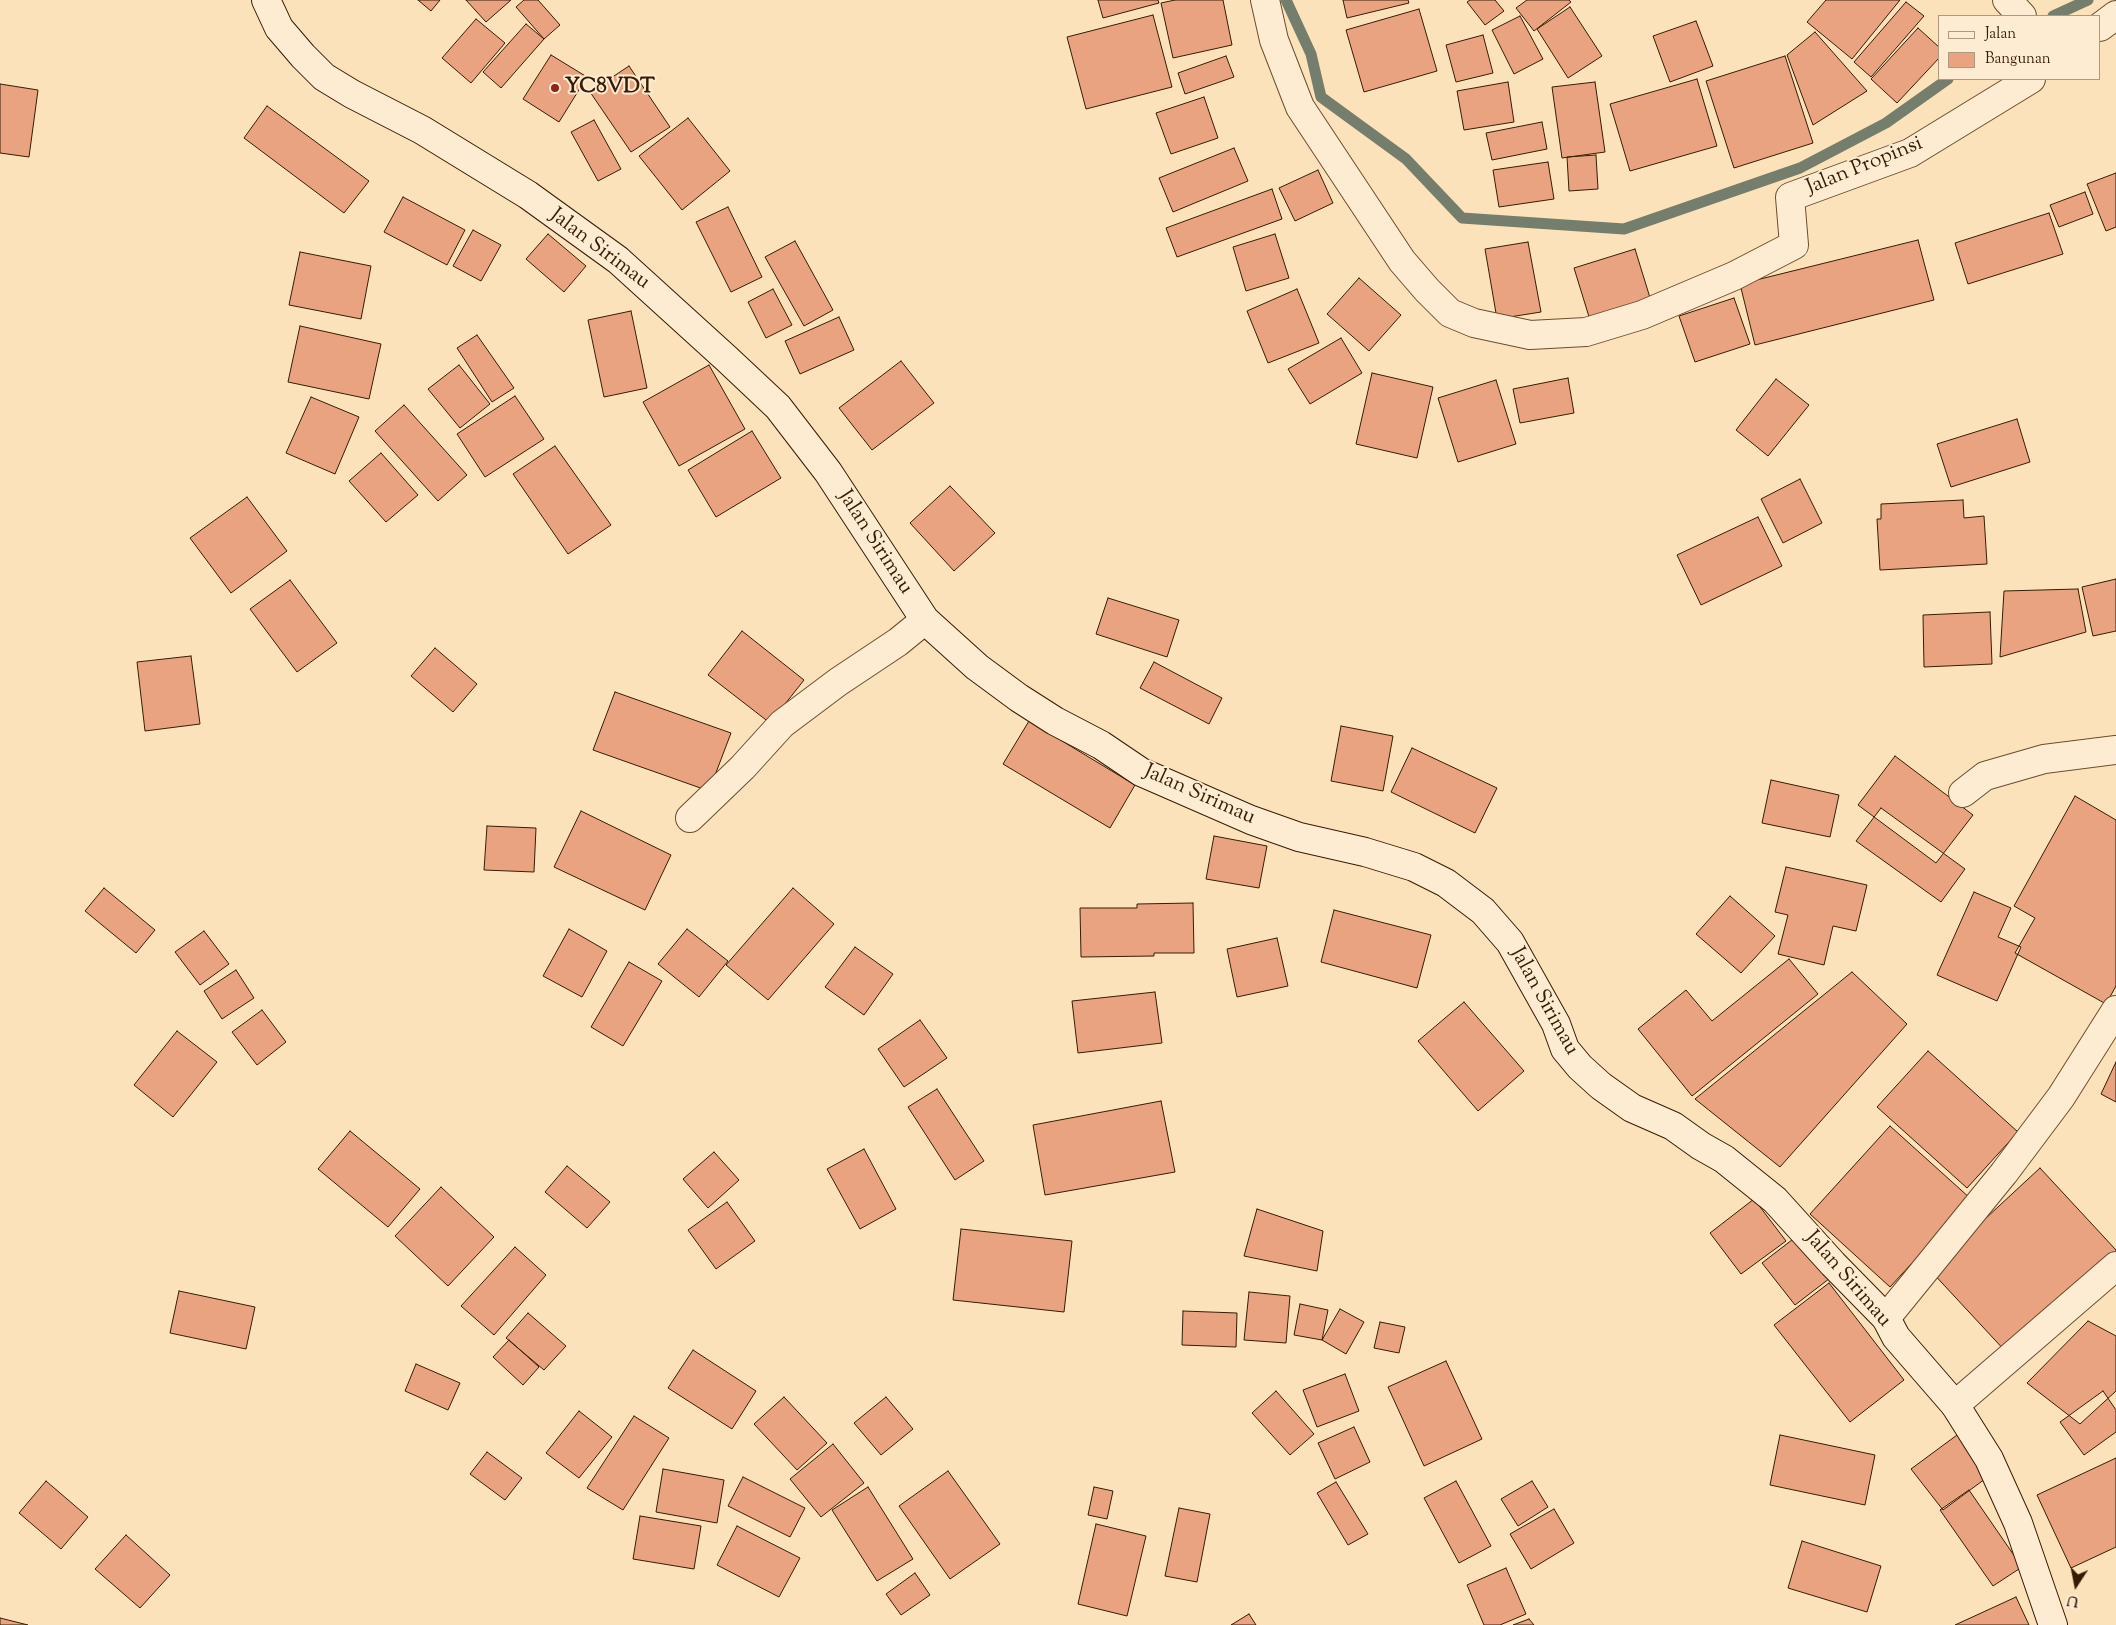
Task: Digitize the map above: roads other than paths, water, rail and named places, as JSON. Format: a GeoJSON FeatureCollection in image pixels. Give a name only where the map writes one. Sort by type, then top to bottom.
{"type":"FeatureCollection","features":[{"type":"Feature","properties":{"kind":"main road","name":"Jalan Sirimau"},"geometry":{"type":"LineString","coordinates":[[266,0],[280,28],[302,56],[324,77],[352,94],[422,130],[528,196],[618,260],[727,359],[778,407],[828,472],[925,620],[977,668],[1018,698],[1055,721],[1101,745],[1141,772],[1251,820],[1298,836],[1365,852],[1414,867],[1446,883],[1483,911],[1510,942],[1556,1024],[1565,1049],[1580,1067],[1601,1086],[1632,1108],[1673,1126],[1701,1146],[1724,1159],[1775,1200],[1886,1318],[1896,1337],[1955,1405],[1989,1459],[2018,1523],[2054,1625]]}},
{"type":"Feature","properties":{"kind":"main road","name":"Jalan Propinsi"},"geometry":{"type":"LineString","coordinates":[[1265,0],[1274,40],[1300,107],[1402,261],[1450,313],[1474,322],[1530,335],[1586,332],[1650,312],[1734,276],[1794,245],[1790,197],[1910,153],[2029,80]]}},
{"type":"Feature","properties":{"kind":"main road"},"geometry":{"type":"LineString","coordinates":[[2007,0],[2021,15]]}},
{"type":"Feature","properties":{"kind":"main road"},"geometry":{"type":"LineString","coordinates":[[2101,26],[2116,15]]}},
{"type":"Feature","properties":{"kind":"main road"},"geometry":{"type":"LineString","coordinates":[[690,818],[744,767],[782,724],[838,682],[898,642],[925,620]]}},
{"type":"Feature","properties":{"kind":"main road"},"geometry":{"type":"LineString","coordinates":[[1963,792],[1985,776],[2044,758],[2116,750]]}},
{"type":"Feature","properties":{"kind":"main road"},"geometry":{"type":"LineString","coordinates":[[1886,1318],[2004,1173],[2061,1097],[2116,1010]]}},
{"type":"Feature","properties":{"kind":"main road"},"geometry":{"type":"LineString","coordinates":[[1955,1405],[2116,1266]]}},
{"type":"Feature","properties":{"kind":"waterway"},"geometry":{"type":"LineString","coordinates":[[1286,0],[1311,54],[1321,97],[1406,159],[1462,218],[1624,229],[1800,168],[1886,123],[1947,80]]}},
{"type":"Feature","properties":{"kind":"waterway"},"geometry":{"type":"LineString","coordinates":[[2055,15],[2088,0]]}},
{"type":"Feature","properties":{"kind":"place","name":"YC8VDT"},"geometry":{"type":"Point","coordinates":[555,88]}}]}
